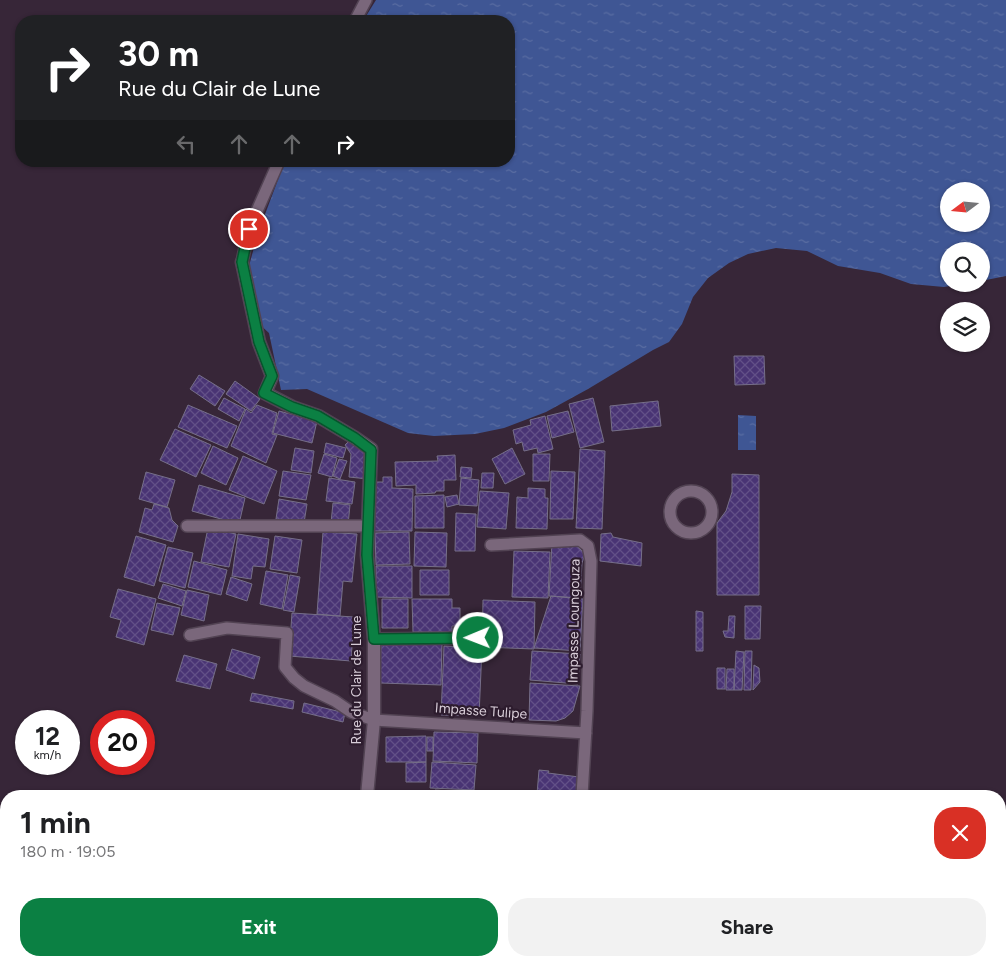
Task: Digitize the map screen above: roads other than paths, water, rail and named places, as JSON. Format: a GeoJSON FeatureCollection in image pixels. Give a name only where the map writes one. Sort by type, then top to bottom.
{"type":"FeatureCollection","features":[{"type":"Feature","properties":{"kind":"street","name":"Rue du Clair de Lune"},"geometry":{"type":"LineString","coordinates":[[242,262],[259,342],[272,376],[264,393],[292,407],[318,416],[371,450],[367,555],[374,639],[374,720],[368,790]]}},
{"type":"Feature","properties":{"kind":"lane"},"geometry":{"type":"LineString","coordinates":[[357,15],[366,0]]}},
{"type":"Feature","properties":{"kind":"lane","name":"Rue du Clair de Lune"},"geometry":{"type":"LineString","coordinates":[[242,262],[249,229],[276,167]]}},
{"type":"Feature","properties":{"kind":"lane"},"geometry":{"type":"LineString","coordinates":[[188,526],[367,526]]}},
{"type":"Feature","properties":{"kind":"lane","name":"Impasse Loungouza"},"geometry":{"type":"LineString","coordinates":[[491,545],[580,540],[588,546],[591,561],[582,790]]}},
{"type":"Feature","properties":{"kind":"lane","name":"Impasse Tulipe"},"geometry":{"type":"LineString","coordinates":[[190,635],[227,628],[287,633],[285,667],[294,678],[304,686],[335,701],[351,712],[374,720],[586,733]]}},
{"type":"Feature","properties":{"kind":"lane"},"geometry":{"type":"LineString","coordinates":[[374,639],[478,638]]}},
{"type":"Feature","properties":{"kind":"water"},"geometry":{"type":"Polygon","coordinates":[[[376,0],[1006,0],[1006,276],[990,279],[990,242],[940,242],[940,287],[911,284],[880,273],[838,266],[807,251],[776,248],[748,254],[729,263],[708,278],[693,297],[682,324],[669,342],[588,389],[546,412],[504,428],[475,434],[434,436],[408,433],[307,389],[281,390],[269,333],[257,322],[249,266],[258,233],[283,167],[515,167],[515,15],[367,15],[376,0]]]}},
{"type":"Feature","properties":{"kind":"water"},"geometry":{"type":"Polygon","coordinates":[[[738,415],[756,416],[756,450],[738,450],[738,415]]]}}]}
